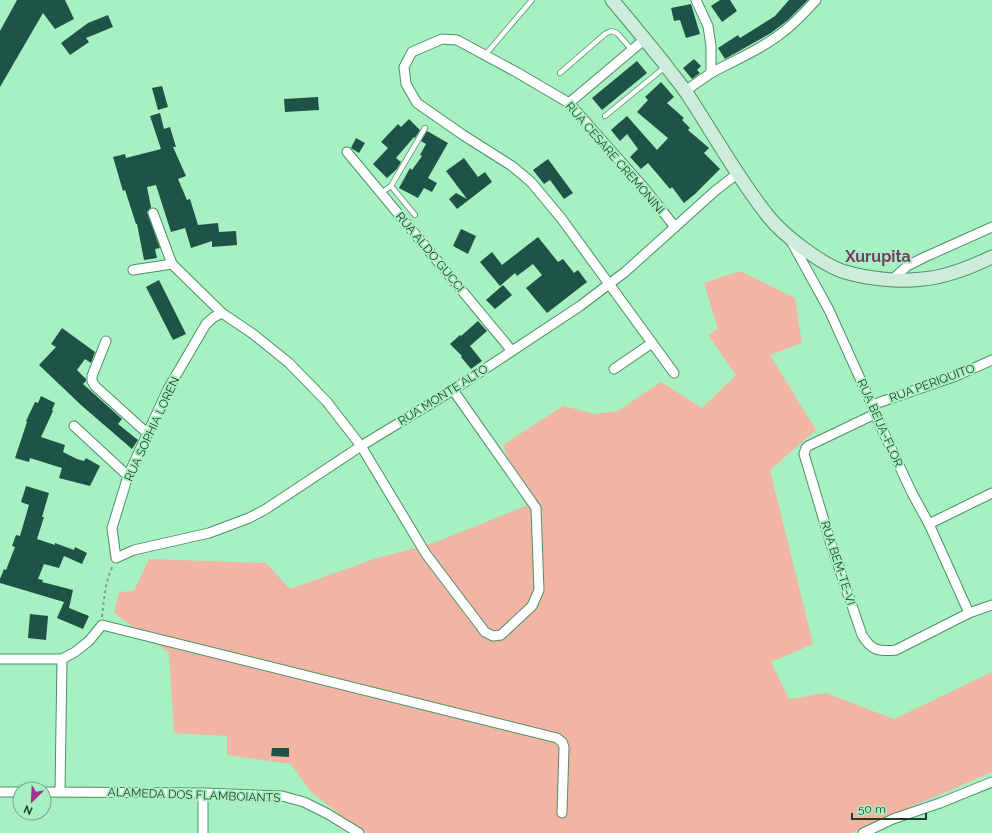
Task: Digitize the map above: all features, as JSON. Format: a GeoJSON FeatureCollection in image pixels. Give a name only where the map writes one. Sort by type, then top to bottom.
{"type":"FeatureCollection","features":[{"type":"Feature","properties":{"kind":"main road"},"geometry":{"type":"LineString","coordinates":[[612,0],[686,91],[737,174],[769,217],[788,235],[818,258],[844,272],[893,280],[924,279],[955,272],[992,257]]}},
{"type":"Feature","properties":{"kind":"street"},"geometry":{"type":"LineString","coordinates":[[696,0],[708,26],[711,46],[711,73]]}},
{"type":"Feature","properties":{"kind":"street"},"geometry":{"type":"LineString","coordinates":[[686,91],[711,73],[783,33],[816,0]]}},
{"type":"Feature","properties":{"kind":"street","name":"RUA CESARE CREMONINI"},"geometry":{"type":"LineString","coordinates":[[674,373],[561,218],[531,182],[512,166],[463,135],[417,103],[406,84],[404,67],[412,52],[442,39],[457,40],[485,54],[569,103],[645,189],[675,227]]}},
{"type":"Feature","properties":{"kind":"street"},"geometry":{"type":"LineString","coordinates":[[569,103],[645,39]]}},
{"type":"Feature","properties":{"kind":"street","name":"RUA ALDO GUCCI"},"geometry":{"type":"LineString","coordinates":[[347,152],[512,351]]}},
{"type":"Feature","properties":{"kind":"street","name":"RUA MONTE ALTO"},"geometry":{"type":"LineString","coordinates":[[116,558],[134,550],[209,533],[250,518],[266,509],[360,446],[453,390],[580,306],[625,272],[715,191],[737,174]]}},
{"type":"Feature","properties":{"kind":"street"},"geometry":{"type":"LineString","coordinates":[[153,213],[172,264],[222,313],[253,334],[289,363],[327,402],[360,446],[426,554],[485,632],[493,636],[501,635],[532,606],[539,590],[536,508],[453,390]]}},
{"type":"Feature","properties":{"kind":"street"},"geometry":{"type":"LineString","coordinates":[[893,280],[907,266],[992,227]]}},
{"type":"Feature","properties":{"kind":"street","name":"RUA BEIJA-FLOR"},"geometry":{"type":"LineString","coordinates":[[788,235],[829,310],[875,414],[912,493],[929,524],[969,613]]}},
{"type":"Feature","properties":{"kind":"street"},"geometry":{"type":"LineString","coordinates":[[133,270],[172,264]]}},
{"type":"Feature","properties":{"kind":"street","name":"RUA SOPHIA LOREN"},"geometry":{"type":"LineString","coordinates":[[116,558],[112,528],[128,476],[168,389],[206,324],[214,317],[222,313]]}},
{"type":"Feature","properties":{"kind":"street"},"geometry":{"type":"LineString","coordinates":[[106,341],[92,376],[92,381],[95,386],[148,434]]}},
{"type":"Feature","properties":{"kind":"street"},"geometry":{"type":"LineString","coordinates":[[614,369],[652,343]]}},
{"type":"Feature","properties":{"kind":"street","name":"RUA PERIQUITO"},"geometry":{"type":"LineString","coordinates":[[872,405],[956,376],[992,360]]}},
{"type":"Feature","properties":{"kind":"street","name":"RUA BEM-TE-VI"},"geometry":{"type":"LineString","coordinates":[[875,414],[808,446],[804,454],[831,544],[862,635],[867,643],[876,650],[896,650],[969,613],[992,604]]}},
{"type":"Feature","properties":{"kind":"street"},"geometry":{"type":"LineString","coordinates":[[74,426],[128,476]]}},
{"type":"Feature","properties":{"kind":"street"},"geometry":{"type":"LineString","coordinates":[[929,524],[992,493]]}},
{"type":"Feature","properties":{"kind":"street"},"geometry":{"type":"LineString","coordinates":[[0,659],[62,659],[75,652],[89,641],[102,625],[557,738],[562,742],[564,747],[562,813]]}},
{"type":"Feature","properties":{"kind":"street"},"geometry":{"type":"LineString","coordinates":[[60,792],[62,659]]}},
{"type":"Feature","properties":{"kind":"street"},"geometry":{"type":"LineString","coordinates":[[863,833],[893,819],[940,803],[992,782]]}},
{"type":"Feature","properties":{"kind":"street"},"geometry":{"type":"LineString","coordinates":[[0,792],[12,792]]}},
{"type":"Feature","properties":{"kind":"street","name":"ALAMEDA DOS FLAMBOIANTS"},"geometry":{"type":"LineString","coordinates":[[52,792],[203,793],[282,796],[304,802],[328,814],[359,833]]}},
{"type":"Feature","properties":{"kind":"street"},"geometry":{"type":"LineString","coordinates":[[203,793],[203,833]]}},
{"type":"Feature","properties":{"kind":"lane"},"geometry":{"type":"LineString","coordinates":[[485,54],[532,0]]}},
{"type":"Feature","properties":{"kind":"lane"},"geometry":{"type":"LineString","coordinates":[[560,74],[605,34],[611,31],[617,33],[632,50]]}},
{"type":"Feature","properties":{"kind":"lane"},"geometry":{"type":"LineString","coordinates":[[605,116],[666,66]]}},
{"type":"Feature","properties":{"kind":"lane"},"geometry":{"type":"LineString","coordinates":[[381,193],[391,186],[425,128]]}},
{"type":"Feature","properties":{"kind":"lane"},"geometry":{"type":"LineString","coordinates":[[391,186],[415,215]]}},
{"type":"Feature","properties":{"kind":"path"},"geometry":{"type":"LineString","coordinates":[[102,625],[104,591],[108,574],[116,558]]}},
{"type":"Feature","properties":{"kind":"shaded area"},"geometry":{"type":"Polygon","coordinates":[[[740,271],[795,298],[802,343],[770,355],[816,430],[770,470],[813,644],[771,662],[789,699],[826,693],[894,719],[992,672],[992,772],[851,833],[364,833],[311,792],[291,764],[227,755],[227,736],[174,733],[169,653],[114,613],[119,592],[134,591],[149,559],[266,563],[290,589],[377,558],[431,544],[526,506],[503,445],[563,406],[595,414],[618,411],[661,382],[702,408],[736,375],[708,335],[718,329],[704,283],[740,271]]]}},
{"type":"Feature","properties":{"kind":"building"},"geometry":{"type":"Polygon","coordinates":[[[17,0],[65,0],[74,19],[55,29],[43,13],[0,87],[0,31],[17,0]]]}},
{"type":"Feature","properties":{"kind":"building"},"geometry":{"type":"Polygon","coordinates":[[[720,0],[730,0],[737,11],[722,22],[711,6],[720,0]]]}},
{"type":"Feature","properties":{"kind":"building"},"geometry":{"type":"Polygon","coordinates":[[[789,0],[808,0],[788,20],[771,33],[725,59],[718,48],[738,35],[740,38],[775,16],[789,0]]]}},
{"type":"Feature","properties":{"kind":"building"},"geometry":{"type":"Polygon","coordinates":[[[691,4],[700,34],[686,38],[680,20],[674,21],[671,8],[691,4]]]}},
{"type":"Feature","properties":{"kind":"building"},"geometry":{"type":"Polygon","coordinates":[[[108,15],[113,27],[86,38],[89,42],[70,55],[61,43],[88,23],[108,15]]]}},
{"type":"Feature","properties":{"kind":"building"},"geometry":{"type":"Polygon","coordinates":[[[694,59],[701,66],[697,70],[700,73],[692,79],[683,68],[694,59]]]}},
{"type":"Feature","properties":{"kind":"building"},"geometry":{"type":"Polygon","coordinates":[[[637,61],[647,73],[602,110],[592,98],[637,61]]]}},
{"type":"Feature","properties":{"kind":"building"},"geometry":{"type":"Polygon","coordinates":[[[661,82],[674,97],[667,103],[684,118],[682,120],[690,128],[688,130],[709,148],[704,153],[720,169],[684,203],[672,187],[670,189],[648,163],[641,169],[630,157],[638,149],[627,134],[620,141],[611,130],[627,116],[657,150],[668,138],[637,112],[648,100],[645,97],[661,82]]]}},
{"type":"Feature","properties":{"kind":"building"},"geometry":{"type":"Polygon","coordinates":[[[162,86],[168,107],[158,110],[152,88],[162,86]]]}},
{"type":"Feature","properties":{"kind":"building"},"geometry":{"type":"Polygon","coordinates":[[[318,97],[319,110],[285,112],[284,99],[318,97]]]}},
{"type":"Feature","properties":{"kind":"building"},"geometry":{"type":"Polygon","coordinates":[[[160,113],[164,129],[170,127],[176,147],[173,147],[186,176],[178,179],[187,200],[190,199],[198,225],[218,223],[219,232],[236,231],[237,245],[212,247],[212,241],[191,248],[185,228],[171,232],[156,185],[147,187],[151,207],[147,212],[160,248],[155,249],[157,258],[144,260],[137,224],[125,190],[123,191],[113,157],[125,154],[126,158],[161,149],[150,116],[160,113]]]}},
{"type":"Feature","properties":{"kind":"building"},"geometry":{"type":"Polygon","coordinates":[[[409,119],[420,130],[415,138],[414,137],[396,158],[401,162],[397,169],[387,178],[373,164],[388,148],[381,142],[398,124],[401,127],[409,119]]]}},
{"type":"Feature","properties":{"kind":"building"},"geometry":{"type":"Polygon","coordinates":[[[427,131],[448,143],[428,178],[437,183],[432,192],[424,188],[418,198],[399,188],[410,168],[412,170],[422,156],[420,155],[426,144],[421,141],[427,131]]]}},
{"type":"Feature","properties":{"kind":"building"},"geometry":{"type":"Polygon","coordinates":[[[356,138],[365,143],[359,153],[351,148],[356,138]]]}},
{"type":"Feature","properties":{"kind":"building"},"geometry":{"type":"Polygon","coordinates":[[[464,158],[478,177],[485,172],[492,182],[457,209],[449,199],[456,193],[467,199],[446,171],[464,158]]]}},
{"type":"Feature","properties":{"kind":"building"},"geometry":{"type":"Polygon","coordinates":[[[548,159],[573,193],[564,199],[550,180],[544,184],[533,170],[548,159]]]}},
{"type":"Feature","properties":{"kind":"building"},"geometry":{"type":"Polygon","coordinates":[[[461,229],[476,236],[468,254],[453,246],[461,229]]]}},
{"type":"Feature","properties":{"kind":"building"},"geometry":{"type":"Polygon","coordinates":[[[538,237],[558,262],[563,259],[574,273],[578,270],[587,282],[547,313],[526,288],[542,275],[533,264],[517,276],[515,273],[500,286],[480,262],[492,252],[502,265],[538,237]]]}},
{"type":"Feature","properties":{"kind":"building"},"geometry":{"type":"Polygon","coordinates":[[[159,280],[186,334],[173,340],[146,287],[159,280]]]}},
{"type":"Feature","properties":{"kind":"building"},"geometry":{"type":"Polygon","coordinates":[[[503,285],[512,295],[495,309],[486,300],[503,285]]]}},
{"type":"Feature","properties":{"kind":"building"},"geometry":{"type":"Polygon","coordinates":[[[478,321],[487,331],[470,346],[482,361],[471,369],[461,357],[462,356],[450,344],[478,321]]]}},
{"type":"Feature","properties":{"kind":"building"},"geometry":{"type":"Polygon","coordinates":[[[62,328],[95,352],[91,363],[85,359],[77,370],[86,379],[83,384],[122,419],[118,424],[138,440],[132,449],[81,405],[39,365],[56,347],[51,344],[62,328]]]}},
{"type":"Feature","properties":{"kind":"building"},"geometry":{"type":"Polygon","coordinates":[[[41,396],[55,403],[41,437],[65,445],[63,452],[77,459],[84,461],[86,458],[100,466],[90,486],[59,478],[62,468],[30,458],[29,462],[15,458],[27,422],[26,421],[35,402],[38,403],[41,396]]]}},
{"type":"Feature","properties":{"kind":"building"},"geometry":{"type":"Polygon","coordinates":[[[26,486],[49,493],[42,517],[44,517],[37,539],[55,545],[55,543],[74,550],[75,547],[87,553],[82,564],[64,556],[59,568],[44,564],[38,579],[43,580],[42,582],[73,590],[69,608],[89,616],[83,629],[57,618],[64,602],[0,583],[4,569],[6,570],[15,547],[12,546],[16,535],[20,536],[29,505],[21,502],[26,486]]]}},
{"type":"Feature","properties":{"kind":"building"},"geometry":{"type":"Polygon","coordinates":[[[30,614],[48,616],[46,640],[28,638],[30,614]]]}},
{"type":"Feature","properties":{"kind":"building"},"geometry":{"type":"Polygon","coordinates":[[[272,748],[289,748],[289,757],[271,756],[272,748]]]}},
{"type":"Feature","properties":{"kind":"district","name":"Xurupita"},"geometry":{"type":"Point","coordinates":[878,256]}}]}
